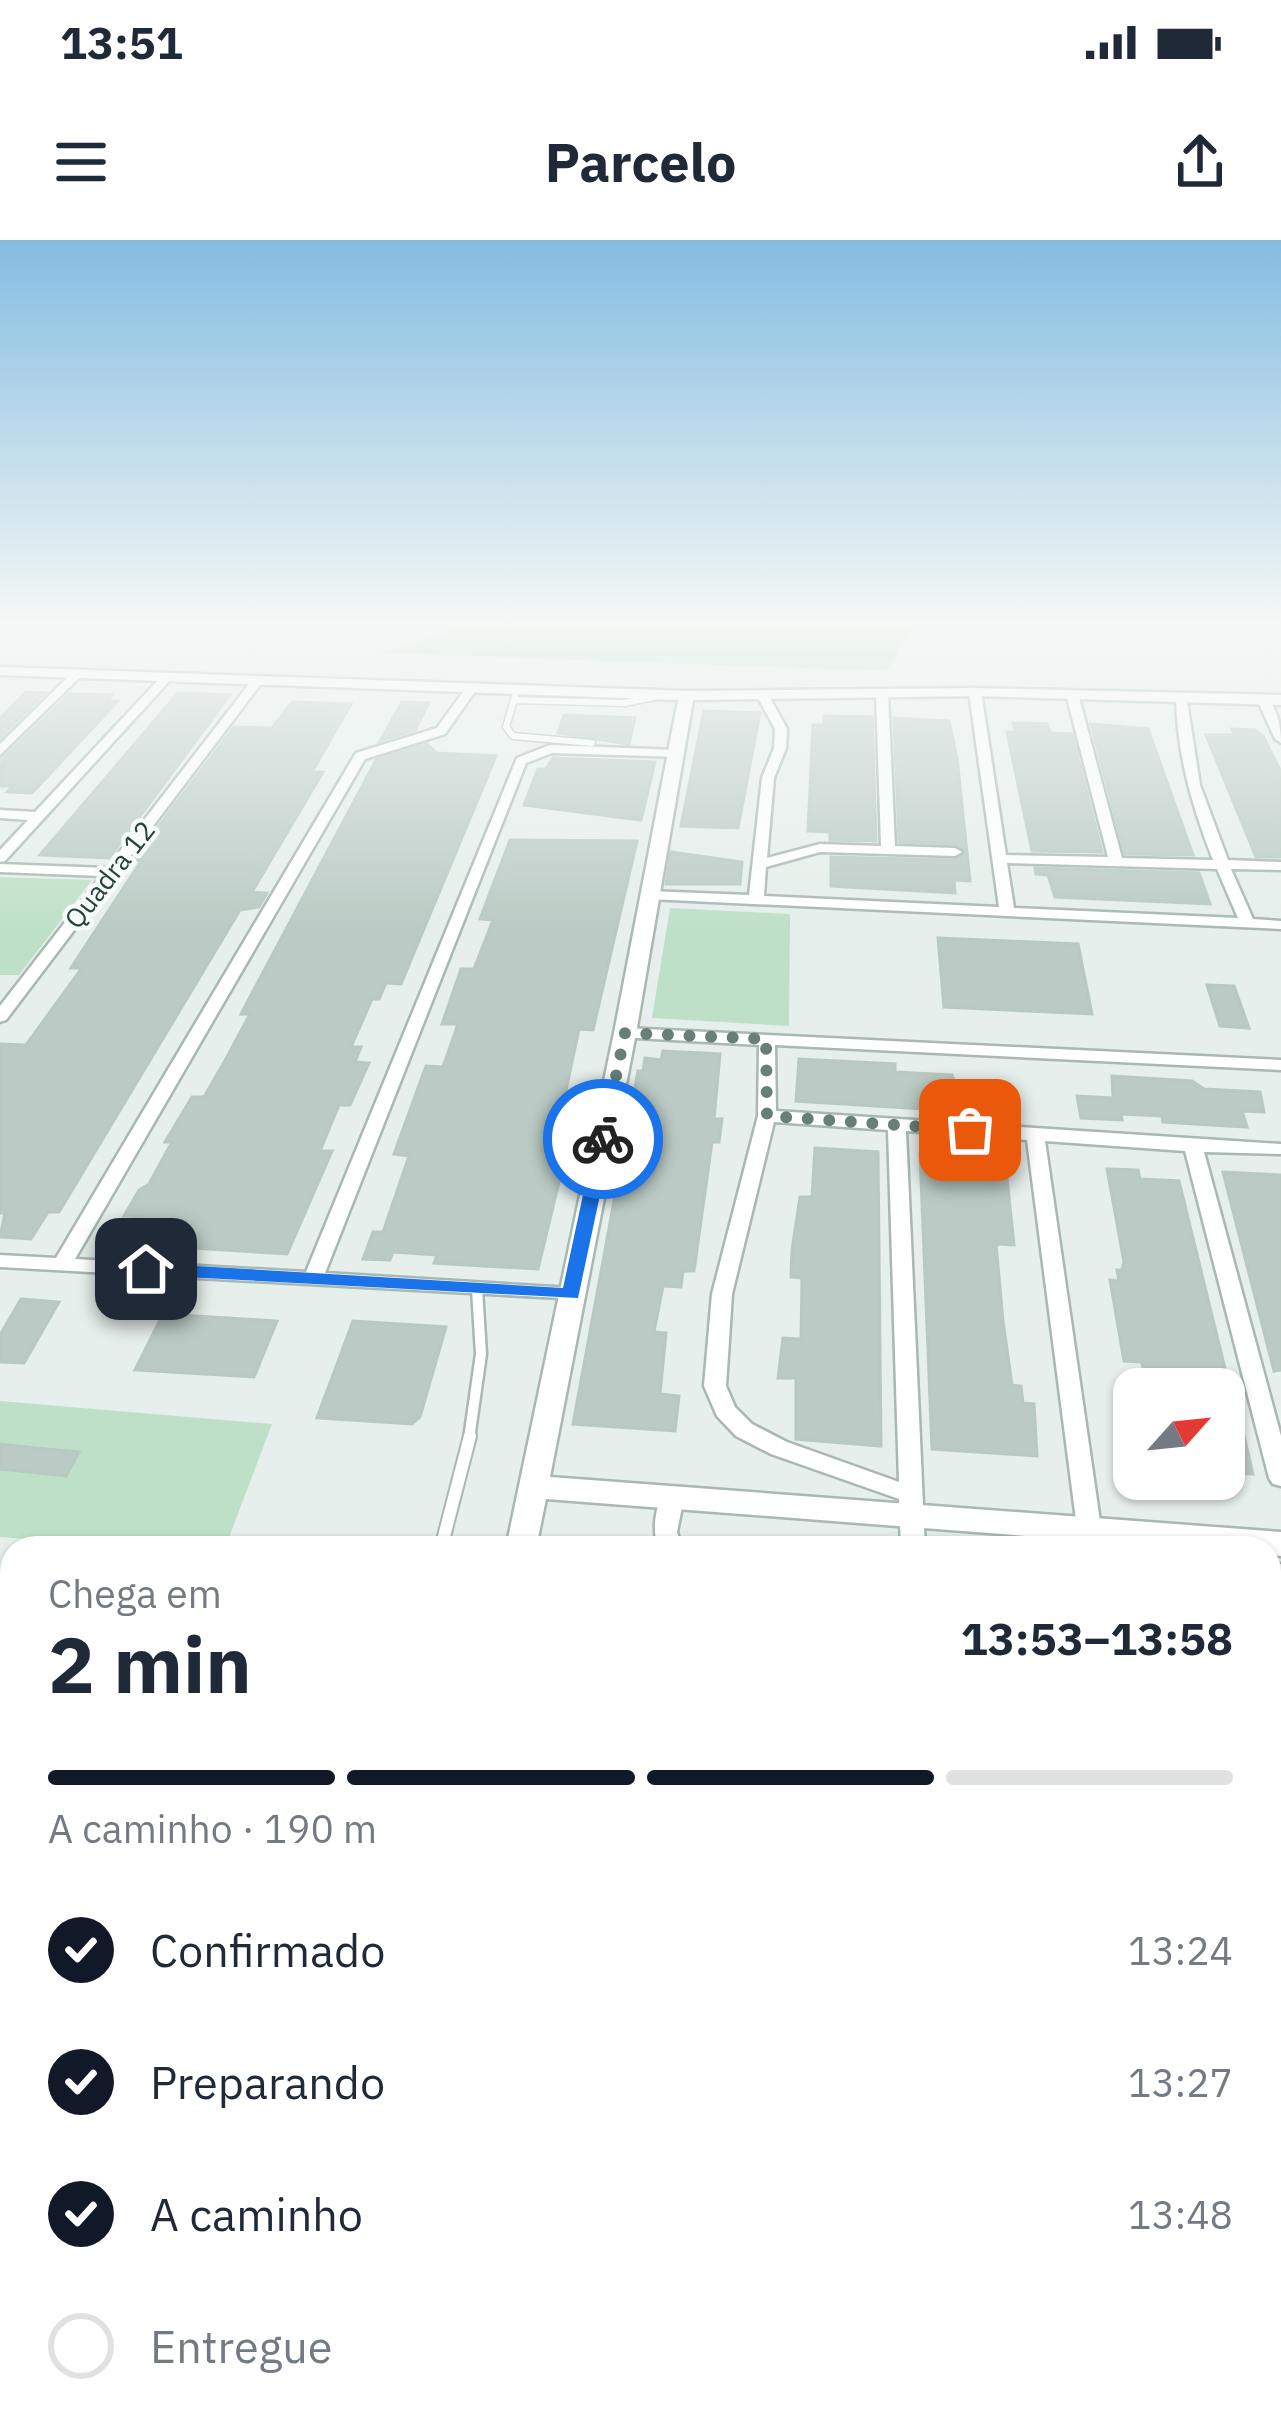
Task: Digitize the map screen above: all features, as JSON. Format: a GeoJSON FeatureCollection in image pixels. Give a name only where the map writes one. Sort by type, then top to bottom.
{"type":"FeatureCollection","features":[{"type":"Feature","properties":{"kind":"street"},"geometry":{"type":"LineString","coordinates":[[0,751],[25,726]]}},
{"type":"Feature","properties":{"kind":"street"},"geometry":{"type":"LineString","coordinates":[[0,858],[120,726]]}},
{"type":"Feature","properties":{"kind":"street","name":"Quadra 12"},"geometry":{"type":"LineString","coordinates":[[0,1017],[6,1000],[222,726]]}},
{"type":"Feature","properties":{"kind":"street"},"geometry":{"type":"LineString","coordinates":[[62,1264],[361,756],[444,726]]}},
{"type":"Feature","properties":{"kind":"street"},"geometry":{"type":"LineString","coordinates":[[524,1536],[681,726]]}},
{"type":"Feature","properties":{"kind":"street"},"geometry":{"type":"LineString","coordinates":[[756,900],[768,778],[781,748],[780,726]]}},
{"type":"Feature","properties":{"kind":"street"},"geometry":{"type":"LineString","coordinates":[[882,726],[888,848]]}},
{"type":"Feature","properties":{"kind":"street"},"geometry":{"type":"LineString","coordinates":[[980,726],[1007,911]]}},
{"type":"Feature","properties":{"kind":"street"},"geometry":{"type":"LineString","coordinates":[[1081,726],[1116,860]]}},
{"type":"Feature","properties":{"kind":"street"},"geometry":{"type":"LineString","coordinates":[[1185,726],[1191,781],[1246,923]]}},
{"type":"Feature","properties":{"kind":"street"},"geometry":{"type":"LineString","coordinates":[[313,1279],[521,761],[526,755],[550,749],[677,754]]}},
{"type":"Feature","properties":{"kind":"street"},"geometry":{"type":"LineString","coordinates":[[0,814],[37,816]]}},
{"type":"Feature","properties":{"kind":"street"},"geometry":{"type":"LineString","coordinates":[[762,864],[820,848],[955,852]]}},
{"type":"Feature","properties":{"kind":"street"},"geometry":{"type":"LineString","coordinates":[[1001,859],[1281,866]]}},
{"type":"Feature","properties":{"kind":"street"},"geometry":{"type":"LineString","coordinates":[[0,868],[111,872]]}},
{"type":"Feature","properties":{"kind":"street"},"geometry":{"type":"LineString","coordinates":[[649,895],[1281,925]]}},
{"type":"Feature","properties":{"kind":"street"},"geometry":{"type":"LineString","coordinates":[[625,1033],[1281,1065]]}},
{"type":"Feature","properties":{"kind":"street"},"geometry":{"type":"LineString","coordinates":[[766,1039],[767,1116],[722,1294],[715,1387],[725,1411],[744,1430],[912,1505]]}},
{"type":"Feature","properties":{"kind":"street"},"geometry":{"type":"LineString","coordinates":[[767,1116],[1281,1149]]}},
{"type":"Feature","properties":{"kind":"street"},"geometry":{"type":"LineString","coordinates":[[897,1125],[913,1536]]}},
{"type":"Feature","properties":{"kind":"street"},"geometry":{"type":"LineString","coordinates":[[1035,1135],[1089,1528]]}},
{"type":"Feature","properties":{"kind":"street"},"geometry":{"type":"LineString","coordinates":[[1193,1146],[1281,1478]]}},
{"type":"Feature","properties":{"kind":"street"},"geometry":{"type":"LineString","coordinates":[[0,1261],[571,1294]]}},
{"type":"Feature","properties":{"kind":"street"},"geometry":{"type":"LineString","coordinates":[[534,1487],[912,1505],[1185,1536]]}},
{"type":"Feature","properties":{"kind":"street"},"geometry":{"type":"LineString","coordinates":[[666,1536],[672,1497]]}},
{"type":"Feature","properties":{"kind":"lane"},"geometry":{"type":"LineString","coordinates":[[506,726],[513,736],[592,743]]}},
{"type":"Feature","properties":{"kind":"lane"},"geometry":{"type":"LineString","coordinates":[[444,1536],[483,1368],[484,1328],[477,1289]]}},
{"type":"Feature","properties":{"kind":"green space"},"geometry":{"type":"Polygon","coordinates":[[[0,877],[92,880],[19,975],[0,975],[0,877]]]}},
{"type":"Feature","properties":{"kind":"green space"},"geometry":{"type":"Polygon","coordinates":[[[670,908],[790,914],[789,1026],[652,1018],[670,908]]]}},
{"type":"Feature","properties":{"kind":"green space"},"geometry":{"type":"Polygon","coordinates":[[[0,1401],[272,1424],[230,1536],[0,1536],[0,1401]]]}},
{"type":"Feature","properties":{"kind":"building"},"geometry":{"type":"Polygon","coordinates":[[[36,726],[94,726],[32,793],[7,792],[13,786],[0,786],[2,759],[36,726]]]}},
{"type":"Feature","properties":{"kind":"building"},"geometry":{"type":"Polygon","coordinates":[[[149,726],[207,726],[109,858],[40,855],[149,726]]]}},
{"type":"Feature","properties":{"kind":"building"},"geometry":{"type":"Polygon","coordinates":[[[338,726],[312,772],[323,772],[252,892],[267,893],[259,907],[240,910],[59,1212],[48,1212],[31,1239],[0,1237],[5,1213],[0,1213],[0,1044],[26,1045],[82,968],[71,968],[141,861],[133,860],[234,727],[338,726]]]}},
{"type":"Feature","properties":{"kind":"building"},"geometry":{"type":"Polygon","coordinates":[[[388,726],[417,726],[415,730],[380,741],[388,726]]]}},
{"type":"Feature","properties":{"kind":"building"},"geometry":{"type":"Polygon","coordinates":[[[560,726],[633,726],[629,744],[558,733],[560,726]]]}},
{"type":"Feature","properties":{"kind":"building"},"geometry":{"type":"Polygon","coordinates":[[[701,726],[757,726],[738,828],[681,826],[701,726]]]}},
{"type":"Feature","properties":{"kind":"building"},"geometry":{"type":"Polygon","coordinates":[[[813,726],[872,726],[876,841],[830,840],[830,832],[808,831],[813,726]]]}},
{"type":"Feature","properties":{"kind":"building"},"geometry":{"type":"Polygon","coordinates":[[[894,726],[950,726],[970,881],[954,880],[955,893],[831,886],[831,857],[955,860],[966,854],[955,844],[899,842],[894,726]]]}},
{"type":"Feature","properties":{"kind":"building"},"geometry":{"type":"Polygon","coordinates":[[[1014,726],[1048,726],[1051,733],[1072,734],[1102,852],[1032,851],[1007,732],[1015,732],[1014,726]]]}},
{"type":"Feature","properties":{"kind":"building"},"geometry":{"type":"Polygon","coordinates":[[[1092,726],[1148,729],[1193,855],[1125,854],[1092,726]]]}},
{"type":"Feature","properties":{"kind":"building"},"geometry":{"type":"Polygon","coordinates":[[[1232,729],[1255,730],[1263,736],[1281,772],[1281,857],[1256,857],[1206,735],[1235,735],[1232,729]]]}},
{"type":"Feature","properties":{"kind":"building"},"geometry":{"type":"Polygon","coordinates":[[[427,744],[437,753],[496,756],[401,984],[386,983],[379,999],[372,999],[351,1047],[361,1047],[355,1062],[369,1063],[350,1105],[339,1105],[320,1151],[332,1151],[287,1254],[127,1244],[142,1217],[124,1216],[139,1190],[149,1184],[172,1142],[165,1142],[192,1097],[204,1097],[227,1057],[250,1014],[241,1014],[376,760],[427,744]]]}},
{"type":"Feature","properties":{"kind":"building"},"geometry":{"type":"Polygon","coordinates":[[[553,758],[655,762],[641,820],[524,805],[538,769],[546,769],[553,758]]]}},
{"type":"Feature","properties":{"kind":"building"},"geometry":{"type":"Polygon","coordinates":[[[510,840],[637,841],[593,1030],[579,1029],[565,1095],[580,1095],[538,1269],[434,1263],[437,1255],[393,1252],[390,1260],[363,1259],[373,1232],[383,1232],[409,1156],[394,1154],[426,1066],[443,1067],[458,1024],[442,1024],[461,969],[474,969],[493,920],[480,919],[510,840]]]}},
{"type":"Feature","properties":{"kind":"building"},"geometry":{"type":"Polygon","coordinates":[[[671,852],[742,862],[740,884],[666,884],[671,852]]]}},
{"type":"Feature","properties":{"kind":"building"},"geometry":{"type":"Polygon","coordinates":[[[1035,868],[1199,873],[1210,904],[1055,897],[1048,875],[1036,874],[1035,868]]]}},
{"type":"Feature","properties":{"kind":"building"},"geometry":{"type":"Polygon","coordinates":[[[938,938],[1078,944],[1092,1014],[944,1007],[938,938]]]}},
{"type":"Feature","properties":{"kind":"building"},"geometry":{"type":"Polygon","coordinates":[[[1207,985],[1234,986],[1249,1028],[1220,1026],[1207,985]]]}},
{"type":"Feature","properties":{"kind":"building"},"geometry":{"type":"Polygon","coordinates":[[[663,1051],[720,1054],[714,1119],[722,1119],[719,1142],[712,1142],[694,1271],[683,1271],[681,1287],[663,1286],[654,1332],[666,1333],[660,1394],[679,1396],[675,1431],[573,1424],[638,1071],[643,1071],[645,1058],[661,1060],[663,1051]]]}},
{"type":"Feature","properties":{"kind":"building"},"geometry":{"type":"Polygon","coordinates":[[[799,1059],[895,1064],[895,1072],[952,1075],[957,1088],[998,1090],[1002,1114],[796,1101],[799,1059]]]}},
{"type":"Feature","properties":{"kind":"building"},"geometry":{"type":"Polygon","coordinates":[[[1112,1076],[1192,1081],[1204,1089],[1260,1092],[1264,1112],[1242,1111],[1247,1127],[1163,1122],[1162,1116],[1081,1118],[1077,1096],[1113,1098],[1112,1076]]]}},
{"type":"Feature","properties":{"kind":"building"},"geometry":{"type":"Polygon","coordinates":[[[815,1148],[878,1152],[881,1446],[796,1439],[796,1378],[778,1378],[783,1338],[801,1339],[802,1278],[791,1277],[792,1250],[800,1197],[812,1197],[815,1148]]]}},
{"type":"Feature","properties":{"kind":"building"},"geometry":{"type":"Polygon","coordinates":[[[920,1154],[1005,1159],[1014,1245],[996,1244],[1003,1321],[1012,1385],[1021,1386],[1023,1403],[1034,1404],[1037,1456],[932,1449],[920,1154]]]}},
{"type":"Feature","properties":{"kind":"building"},"geometry":{"type":"Polygon","coordinates":[[[1107,1169],[1138,1170],[1140,1179],[1179,1181],[1225,1368],[1143,1368],[1142,1362],[1124,1361],[1110,1280],[1119,1281],[1117,1270],[1122,1270],[1107,1169]]]}},
{"type":"Feature","properties":{"kind":"building"},"geometry":{"type":"Polygon","coordinates":[[[1223,1172],[1281,1175],[1281,1370],[1274,1371],[1223,1172]]]}},
{"type":"Feature","properties":{"kind":"building"},"geometry":{"type":"Polygon","coordinates":[[[21,1299],[59,1302],[24,1363],[0,1362],[0,1335],[21,1299]]]}},
{"type":"Feature","properties":{"kind":"building"},"geometry":{"type":"Polygon","coordinates":[[[163,1314],[277,1321],[254,1377],[135,1370],[163,1314]]]}},
{"type":"Feature","properties":{"kind":"building"},"geometry":{"type":"Polygon","coordinates":[[[353,1321],[446,1327],[420,1417],[412,1424],[317,1418],[353,1321]]]}},
{"type":"Feature","properties":{"kind":"building"},"geometry":{"type":"Polygon","coordinates":[[[1245,1440],[1253,1474],[1245,1473],[1245,1440]]]}},
{"type":"Feature","properties":{"kind":"building"},"geometry":{"type":"Polygon","coordinates":[[[0,1444],[79,1452],[66,1476],[0,1469],[0,1444]]]}},
{"type":"Feature","properties":{"kind":"way so far"},"geometry":{"type":"LineString","coordinates":[[603,1139],[625,1033],[766,1039],[767,1116],[970,1130]]}},
{"type":"Feature","properties":{"kind":"route"},"geometry":{"type":"LineString","coordinates":[[146,1269],[571,1294],[603,1139]]}}]}
